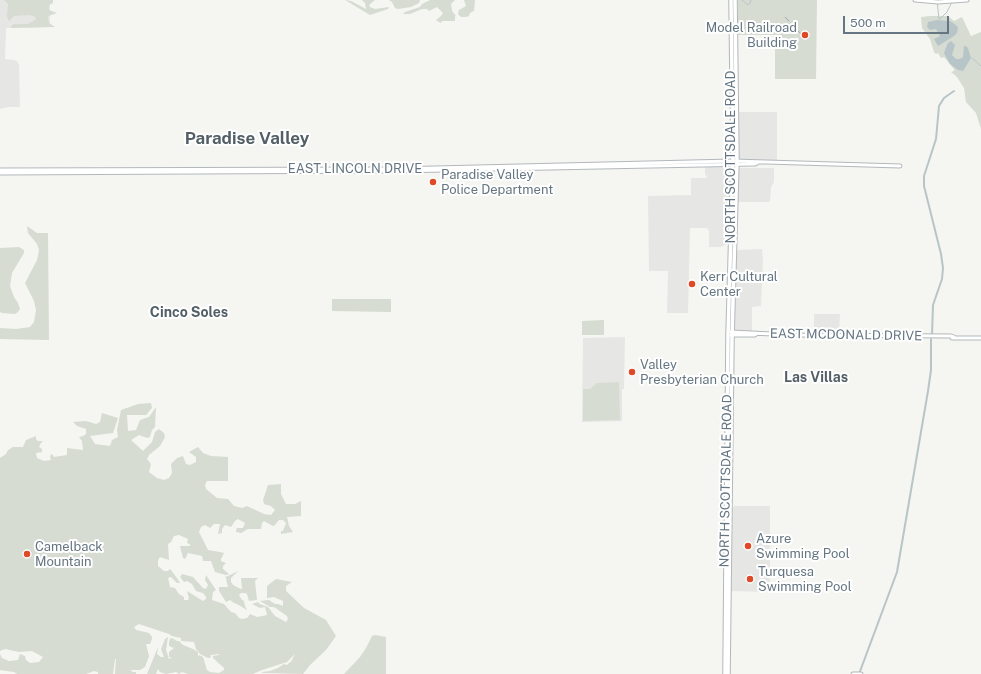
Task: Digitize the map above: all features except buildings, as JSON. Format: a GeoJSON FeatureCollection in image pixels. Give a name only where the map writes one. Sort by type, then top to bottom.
{"type":"FeatureCollection","features":[{"type":"Feature","properties":{"kind":"main road","name":"NORTH SCOTTSDALE ROAD"},"geometry":{"type":"LineString","coordinates":[[728,674],[730,334],[735,162],[732,113],[731,0]]}},
{"type":"Feature","properties":{"kind":"main road","name":"NORTH SCOTTSDALE ROAD"},"geometry":{"type":"LineString","coordinates":[[734,128],[736,103],[735,0]]}},
{"type":"Feature","properties":{"kind":"main road"},"geometry":{"type":"LineString","coordinates":[[916,0],[967,0]]}},
{"type":"Feature","properties":{"kind":"main road"},"geometry":{"type":"LineString","coordinates":[[732,31],[733,45],[736,48],[732,62]]}},
{"type":"Feature","properties":{"kind":"main road"},"geometry":{"type":"LineString","coordinates":[[732,88],[734,101],[736,103],[732,113]]}},
{"type":"Feature","properties":{"kind":"main road","name":"EAST LINCOLN DRIVE"},"geometry":{"type":"LineString","coordinates":[[0,172],[416,170],[735,162],[755,164],[900,166]]}},
{"type":"Feature","properties":{"kind":"main road","name":"EAST MCDONALD DRIVE"},"geometry":{"type":"LineString","coordinates":[[730,334],[951,336],[954,338],[981,338]]}},
{"type":"Feature","properties":{"kind":"main road","name":"NORTH SCOTTSDALE ROAD"},"geometry":{"type":"LineString","coordinates":[[725,674],[728,549]]}},
{"type":"Feature","properties":{"kind":"main road"},"geometry":{"type":"LineString","coordinates":[[852,674],[862,674]]}},
{"type":"Feature","properties":{"kind":"shaded area"},"geometry":{"type":"Polygon","coordinates":[[[0,0],[50,0],[50,27],[6,28],[5,59],[14,60],[18,62],[19,65],[20,107],[0,109],[0,0]]]}},
{"type":"Feature","properties":{"kind":"shaded area"},"geometry":{"type":"Polygon","coordinates":[[[4,0],[53,0],[53,3],[49,5],[49,10],[57,13],[48,16],[48,18],[49,23],[55,27],[11,28],[14,24],[28,24],[36,18],[28,15],[14,16],[9,21],[7,17],[8,4],[4,0]]]}},
{"type":"Feature","properties":{"kind":"shaded area"},"geometry":{"type":"Polygon","coordinates":[[[345,0],[351,1],[366,9],[365,3],[362,0],[375,0],[369,5],[375,9],[389,7],[388,9],[370,15],[345,0]]]}},
{"type":"Feature","properties":{"kind":"shaded area"},"geometry":{"type":"Polygon","coordinates":[[[389,0],[420,0],[419,3],[411,7],[398,9],[395,8],[389,0]]]}},
{"type":"Feature","properties":{"kind":"shaded area"},"geometry":{"type":"Polygon","coordinates":[[[430,0],[455,0],[451,4],[452,11],[456,16],[455,21],[442,21],[441,23],[437,21],[436,20],[443,13],[437,7],[429,11],[427,9],[422,9],[410,14],[403,14],[420,7],[422,4],[430,0]]]}},
{"type":"Feature","properties":{"kind":"shaded area"},"geometry":{"type":"Polygon","coordinates":[[[464,0],[475,0],[474,11],[470,13],[469,16],[461,17],[458,14],[459,10],[466,6],[464,0]]]}},
{"type":"Feature","properties":{"kind":"shaded area"},"geometry":{"type":"Polygon","coordinates":[[[738,0],[817,0],[816,79],[775,79],[775,35],[737,35],[738,0]]]}},
{"type":"Feature","properties":{"kind":"shaded area"},"geometry":{"type":"Polygon","coordinates":[[[948,16],[954,21],[962,17],[971,36],[981,32],[981,129],[976,113],[966,102],[964,88],[957,77],[951,72],[954,71],[954,69],[944,57],[941,58],[938,53],[936,54],[934,52],[930,39],[922,28],[921,17],[948,16]]]}},
{"type":"Feature","properties":{"kind":"shaded area"},"geometry":{"type":"Polygon","coordinates":[[[937,20],[950,21],[958,28],[957,33],[954,36],[938,46],[934,39],[940,36],[936,29],[930,30],[927,27],[928,22],[937,20]]]}},
{"type":"Feature","properties":{"kind":"shaded area"},"geometry":{"type":"Polygon","coordinates":[[[951,41],[955,45],[952,55],[956,59],[963,57],[964,46],[968,48],[971,58],[963,71],[958,70],[950,64],[944,53],[948,43],[951,41]]]}},
{"type":"Feature","properties":{"kind":"shaded area"},"geometry":{"type":"Polygon","coordinates":[[[738,112],[777,112],[777,161],[740,160],[738,158],[738,112]]]}},
{"type":"Feature","properties":{"kind":"shaded area"},"geometry":{"type":"Polygon","coordinates":[[[723,166],[730,174],[728,244],[720,247],[709,247],[709,231],[707,228],[690,228],[688,313],[667,313],[668,271],[649,271],[648,196],[691,195],[691,178],[706,178],[705,167],[723,166]]]}},
{"type":"Feature","properties":{"kind":"shaded area"},"geometry":{"type":"Polygon","coordinates":[[[774,168],[774,182],[771,187],[770,202],[738,202],[739,169],[774,168]]]}},
{"type":"Feature","properties":{"kind":"shaded area"},"geometry":{"type":"Polygon","coordinates":[[[27,226],[37,233],[48,233],[49,340],[0,339],[0,328],[16,329],[30,327],[34,322],[36,310],[34,301],[25,283],[37,260],[39,250],[37,244],[28,233],[27,226]]]}},
{"type":"Feature","properties":{"kind":"shaded area"},"geometry":{"type":"Polygon","coordinates":[[[19,247],[24,250],[24,253],[12,273],[10,286],[20,309],[15,314],[2,313],[0,312],[0,248],[19,247]]]}},
{"type":"Feature","properties":{"kind":"shaded area"},"geometry":{"type":"Polygon","coordinates":[[[762,249],[763,261],[761,306],[752,307],[752,332],[735,330],[736,250],[762,249]]]}},
{"type":"Feature","properties":{"kind":"shaded area"},"geometry":{"type":"Polygon","coordinates":[[[332,299],[391,299],[391,312],[332,311],[332,299]]]}},
{"type":"Feature","properties":{"kind":"shaded area"},"geometry":{"type":"Polygon","coordinates":[[[814,314],[840,314],[839,333],[814,333],[814,314]]]}},
{"type":"Feature","properties":{"kind":"shaded area"},"geometry":{"type":"Polygon","coordinates":[[[604,320],[604,335],[582,335],[582,321],[604,320]]]}},
{"type":"Feature","properties":{"kind":"shaded area"},"geometry":{"type":"Polygon","coordinates":[[[625,337],[622,421],[582,422],[583,338],[625,337]]]}},
{"type":"Feature","properties":{"kind":"shaded area"},"geometry":{"type":"Polygon","coordinates":[[[619,382],[620,420],[583,421],[583,389],[590,389],[597,383],[619,382]]]}},
{"type":"Feature","properties":{"kind":"shaded area"},"geometry":{"type":"Polygon","coordinates":[[[151,403],[152,408],[146,415],[127,415],[128,431],[136,430],[140,420],[149,417],[156,407],[155,427],[152,430],[150,437],[147,438],[139,435],[131,440],[143,451],[152,442],[155,432],[159,429],[164,433],[165,437],[160,446],[149,455],[147,459],[151,464],[149,472],[157,478],[164,480],[169,478],[172,473],[171,464],[177,458],[183,456],[186,464],[190,465],[196,462],[196,457],[189,452],[198,447],[203,453],[211,456],[228,457],[228,481],[207,481],[205,485],[206,489],[217,498],[228,499],[234,506],[242,508],[247,506],[264,514],[271,515],[275,510],[271,506],[264,504],[263,500],[268,485],[281,484],[281,494],[286,504],[295,504],[301,501],[301,516],[287,517],[289,526],[293,532],[281,534],[281,531],[283,531],[286,523],[283,520],[279,520],[273,526],[264,521],[261,529],[248,529],[241,533],[236,532],[236,530],[237,528],[243,528],[245,523],[238,519],[231,527],[225,525],[222,529],[222,533],[218,534],[220,524],[214,524],[210,528],[205,525],[201,527],[199,532],[208,550],[224,553],[221,561],[226,563],[223,566],[223,569],[229,574],[226,575],[215,572],[211,561],[203,561],[202,556],[188,553],[185,559],[183,558],[180,546],[190,546],[190,544],[187,543],[188,539],[179,535],[174,536],[168,544],[169,560],[160,557],[158,560],[158,566],[164,571],[171,570],[180,583],[177,583],[171,577],[168,578],[170,587],[175,588],[179,594],[184,597],[184,600],[188,600],[189,598],[187,591],[203,601],[206,597],[203,593],[196,591],[192,584],[187,581],[184,582],[180,577],[182,574],[193,577],[203,588],[206,589],[208,585],[205,580],[206,575],[216,590],[213,592],[212,600],[224,604],[231,612],[235,613],[242,619],[247,618],[250,614],[257,617],[267,615],[265,607],[260,608],[252,604],[258,602],[268,607],[275,616],[286,622],[288,619],[287,616],[274,607],[270,607],[260,601],[269,600],[275,604],[283,606],[283,601],[274,597],[267,598],[267,586],[276,579],[292,582],[286,586],[286,591],[304,608],[326,620],[336,636],[326,650],[303,674],[262,673],[278,668],[284,664],[287,665],[291,662],[295,654],[287,662],[253,674],[188,674],[182,672],[179,674],[176,672],[166,674],[160,672],[158,669],[156,674],[147,674],[158,647],[157,654],[164,657],[161,649],[165,639],[168,637],[166,650],[169,659],[172,657],[169,657],[169,652],[174,648],[169,646],[170,639],[172,638],[198,652],[198,657],[199,655],[203,657],[207,670],[210,672],[219,673],[224,670],[224,668],[213,658],[213,656],[219,654],[211,655],[210,658],[208,658],[200,654],[196,649],[194,642],[181,641],[181,638],[139,624],[134,627],[136,630],[149,633],[152,639],[150,644],[146,644],[149,656],[145,667],[140,670],[130,670],[136,672],[136,674],[115,674],[116,659],[113,674],[98,674],[98,672],[94,671],[86,674],[17,674],[14,672],[0,670],[0,654],[2,658],[9,661],[18,660],[20,654],[25,656],[26,660],[30,663],[39,662],[43,657],[32,651],[19,652],[5,649],[0,651],[0,458],[6,454],[8,450],[13,447],[23,447],[26,440],[36,436],[38,441],[43,441],[39,447],[42,449],[42,452],[36,453],[37,458],[44,461],[51,460],[50,456],[52,454],[54,457],[67,455],[67,448],[83,450],[82,441],[79,437],[86,434],[86,429],[77,426],[73,422],[86,421],[96,424],[100,422],[102,413],[118,418],[113,433],[90,436],[95,444],[110,446],[112,440],[118,437],[117,430],[121,410],[138,404],[151,403]]]}},
{"type":"Feature","properties":{"kind":"shaded area"},"geometry":{"type":"Polygon","coordinates":[[[734,506],[770,506],[770,592],[731,591],[732,509],[734,506]]]}},
{"type":"Feature","properties":{"kind":"shaded area"},"geometry":{"type":"Polygon","coordinates":[[[238,571],[231,578],[231,582],[233,585],[241,589],[241,578],[258,578],[255,581],[257,600],[249,601],[247,594],[245,593],[241,593],[239,595],[244,601],[247,610],[230,600],[226,602],[219,591],[219,587],[228,587],[225,577],[238,571]]]}},
{"type":"Feature","properties":{"kind":"shaded area"},"geometry":{"type":"Polygon","coordinates":[[[375,635],[386,637],[386,674],[344,674],[360,657],[372,636],[375,635]]]}},
{"type":"Feature","properties":{"kind":"waterway"},"geometry":{"type":"LineString","coordinates":[[742,0],[748,5],[751,0]]}},
{"type":"Feature","properties":{"kind":"waterway"},"geometry":{"type":"LineString","coordinates":[[937,0],[939,19]]}},
{"type":"Feature","properties":{"kind":"waterway"},"geometry":{"type":"LineString","coordinates":[[940,19],[947,12],[952,2]]}},
{"type":"Feature","properties":{"kind":"waterway"},"geometry":{"type":"LineString","coordinates":[[972,58],[981,66]]}},
{"type":"Feature","properties":{"kind":"waterway"},"geometry":{"type":"LineString","coordinates":[[932,335],[933,305],[942,279],[943,268],[941,254],[924,186],[924,176],[936,139],[939,106],[944,98],[954,91]]}},
{"type":"Feature","properties":{"kind":"waterway"},"geometry":{"type":"LineString","coordinates":[[859,674],[897,572],[928,391],[931,370],[931,339]]}},
{"type":"Feature","properties":{"kind":"railway"},"geometry":{"type":"LineString","coordinates":[[785,17],[802,35]]}},
{"type":"Feature","properties":{"kind":"place","name":"Model Railroad Building"},"geometry":{"type":"Point","coordinates":[805,35]}},
{"type":"Feature","properties":{"kind":"place","name":"Paradise Valley Police Department"},"geometry":{"type":"Point","coordinates":[433,182]}},
{"type":"Feature","properties":{"kind":"place","name":"Kerr Cultural Center"},"geometry":{"type":"Point","coordinates":[692,284]}},
{"type":"Feature","properties":{"kind":"place","name":"Valley Presbyterian Church"},"geometry":{"type":"Point","coordinates":[632,372]}},
{"type":"Feature","properties":{"kind":"place","name":"Azure Swimming Pool"},"geometry":{"type":"Point","coordinates":[748,546]}},
{"type":"Feature","properties":{"kind":"place","name":"Camelback Mountain"},"geometry":{"type":"Point","coordinates":[27,554]}},
{"type":"Feature","properties":{"kind":"place","name":"Turquesa Swimming Pool"},"geometry":{"type":"Point","coordinates":[750,579]}},
{"type":"Feature","properties":{"kind":"district","name":"Paradise Valley"},"geometry":{"type":"Point","coordinates":[247,139]}},
{"type":"Feature","properties":{"kind":"district","name":"Cinco Soles"},"geometry":{"type":"Point","coordinates":[189,313]}},
{"type":"Feature","properties":{"kind":"district","name":"Las Villas"},"geometry":{"type":"Point","coordinates":[816,378]}}]}
